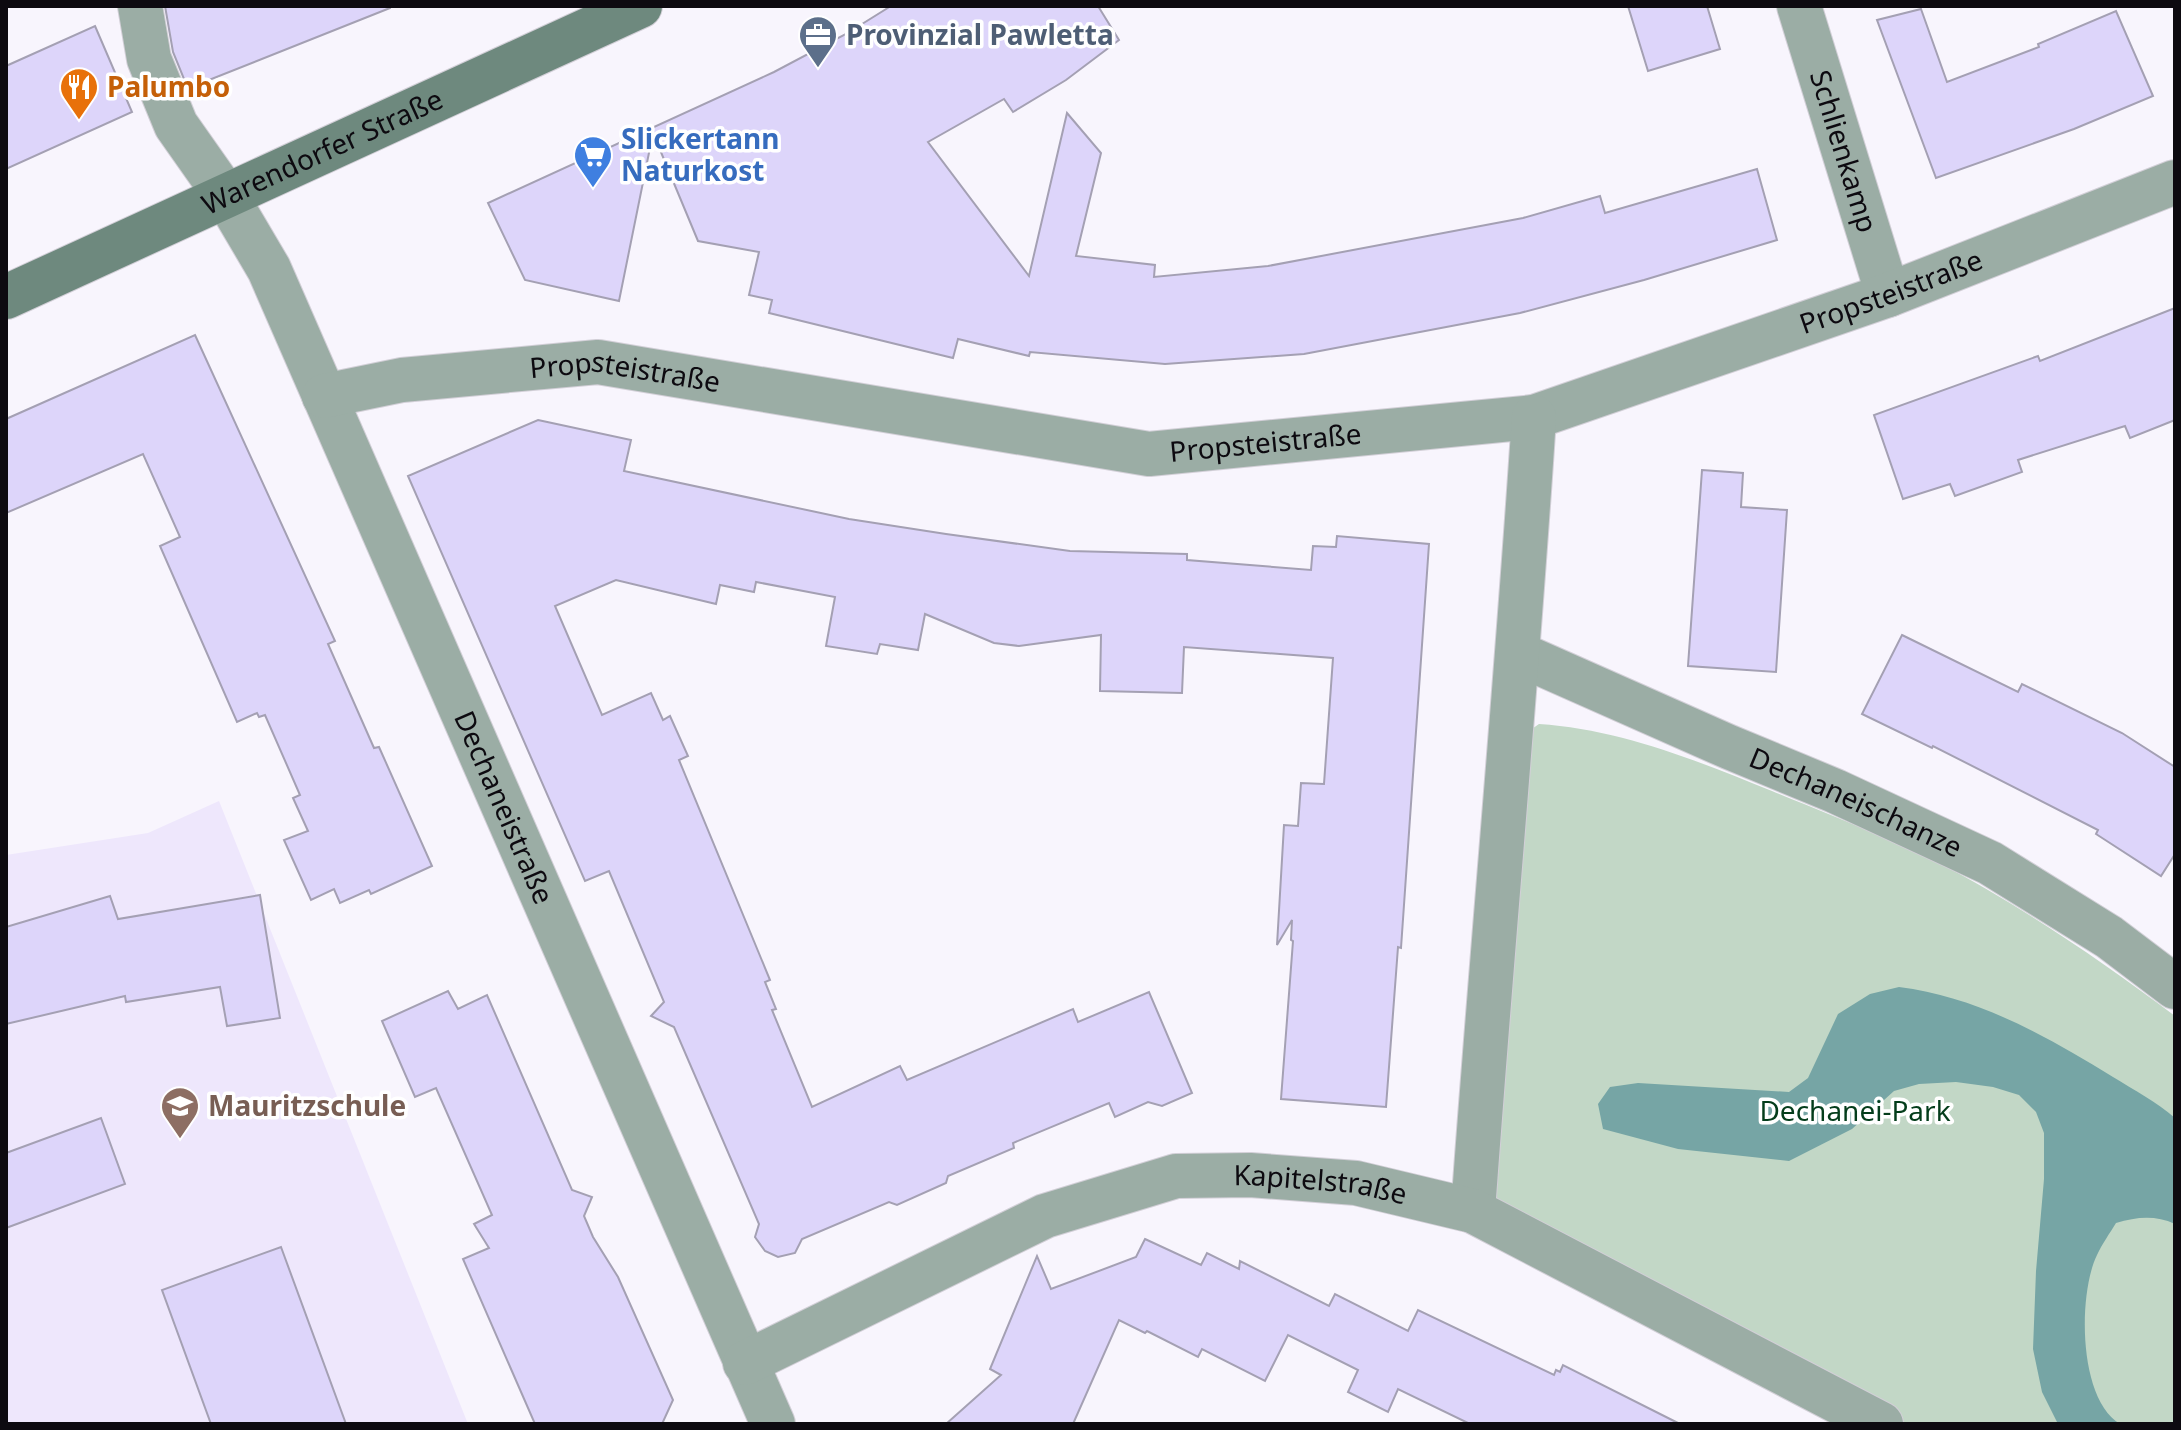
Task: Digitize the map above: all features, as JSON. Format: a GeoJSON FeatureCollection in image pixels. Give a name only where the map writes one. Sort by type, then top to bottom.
{"type":"FeatureCollection","features":[{"type":"Feature","properties":{"kind":"main road","name":"Warendorfer Straße"},"geometry":{"type":"LineString","coordinates":[[6,297],[640,6]]}},
{"type":"Feature","properties":{"kind":"street","name":"Dechaneistraße"},"geometry":{"type":"LineString","coordinates":[[140,6],[149,59],[176,125],[226,196],[269,269],[773,1424]]}},
{"type":"Feature","properties":{"kind":"street","name":"Schlienkamp"},"geometry":{"type":"LineString","coordinates":[[1799,6],[1888,295]]}},
{"type":"Feature","properties":{"kind":"street","name":"Propsteistraße"},"geometry":{"type":"LineString","coordinates":[[324,396],[402,380],[598,362],[1149,454],[1534,417],[1888,295],[2175,182]]}},
{"type":"Feature","properties":{"kind":"street"},"geometry":{"type":"LineString","coordinates":[[1473,1211],[1499,858],[1519,654],[1534,417]]}},
{"type":"Feature","properties":{"kind":"street","name":"Dechaneischanze"},"geometry":{"type":"LineString","coordinates":[[1519,654],[1835,791],[1990,863],[2109,937],[2175,987]]}},
{"type":"Feature","properties":{"kind":"street","name":"Kapitelstraße"},"geometry":{"type":"LineString","coordinates":[[745,1363],[1045,1216],[1176,1176],[1250,1175],[1356,1183],[1473,1211],[1881,1424]]}},
{"type":"Feature","properties":{"kind":"shaded area","name":"Mauritzschule"},"geometry":{"type":"Polygon","coordinates":[[[219,801],[468,1424],[6,1424],[6,855],[148,833],[219,801]]]}},
{"type":"Feature","properties":{"kind":"green space","name":"Dechanei-Park"},"geometry":{"type":"Polygon","coordinates":[[[1539,724],[1599,732],[1658,748],[1744,780],[1909,849],[1962,875],[2036,919],[2175,1016],[2175,1424],[1901,1424],[1502,1220],[1489,1190],[1526,733],[1539,724]]]}},
{"type":"Feature","properties":{"kind":"water"},"geometry":{"type":"Polygon","coordinates":[[[1899,987],[1956,1000],[2010,1020],[2088,1062],[2175,1118],[2175,1224],[2146,1218],[2116,1223],[2097,1255],[2087,1294],[2085,1319],[2089,1370],[2106,1411],[2120,1424],[2058,1424],[2042,1392],[2033,1349],[2044,1133],[2036,1112],[2019,1095],[1993,1087],[1956,1082],[1919,1084],[1894,1091],[1852,1129],[1789,1161],[1678,1149],[1603,1129],[1598,1104],[1610,1087],[1638,1083],[1789,1092],[1808,1078],[1838,1014],[1870,994],[1899,987]]]}},
{"type":"Feature","properties":{"kind":"building"},"geometry":{"type":"Polygon","coordinates":[[[165,6],[390,8],[204,82],[186,84],[173,52],[165,6]]]}},
{"type":"Feature","properties":{"kind":"building"},"geometry":{"type":"Polygon","coordinates":[[[891,6],[1098,6],[1119,40],[1066,80],[1013,112],[1004,99],[928,142],[1029,276],[1067,113],[1101,153],[1076,256],[1155,265],[1154,277],[1268,266],[1523,218],[1600,196],[1605,213],[1757,169],[1777,240],[1520,313],[1304,354],[1165,364],[1030,352],[1029,356],[958,339],[953,358],[769,313],[772,300],[749,295],[759,252],[698,241],[653,133],[619,301],[525,280],[488,203],[774,72],[891,6]]]}},
{"type":"Feature","properties":{"kind":"building"},"geometry":{"type":"Polygon","coordinates":[[[1628,6],[1707,6],[1720,49],[1648,71],[1628,6]]]}},
{"type":"Feature","properties":{"kind":"building"},"geometry":{"type":"Polygon","coordinates":[[[1921,9],[1947,82],[2039,47],[2038,44],[2116,11],[2153,96],[2074,129],[1936,178],[1877,20],[1921,9]]]}},
{"type":"Feature","properties":{"kind":"building"},"geometry":{"type":"Polygon","coordinates":[[[95,26],[132,112],[6,169],[6,66],[95,26]]]}},
{"type":"Feature","properties":{"kind":"building"},"geometry":{"type":"Polygon","coordinates":[[[2175,308],[2175,420],[2130,438],[2125,426],[2018,460],[2022,472],[1955,496],[1950,484],[1903,499],[1874,415],[2038,356],[2040,361],[2175,308]]]}},
{"type":"Feature","properties":{"kind":"building"},"geometry":{"type":"Polygon","coordinates":[[[195,335],[335,641],[328,644],[374,748],[379,747],[432,866],[371,894],[369,890],[340,903],[334,889],[311,900],[284,840],[308,831],[293,798],[300,795],[265,715],[259,717],[257,713],[237,722],[160,546],[180,537],[143,454],[6,513],[6,419],[195,335]]]}},
{"type":"Feature","properties":{"kind":"building"},"geometry":{"type":"Polygon","coordinates":[[[538,420],[631,440],[624,471],[849,519],[946,534],[1070,551],[1187,554],[1187,560],[1311,570],[1313,546],[1336,547],[1337,536],[1429,544],[1401,948],[1398,947],[1386,1107],[1281,1099],[1293,941],[1292,920],[1277,945],[1284,825],[1298,826],[1301,783],[1324,784],[1333,658],[1184,647],[1182,693],[1100,691],[1101,635],[1019,646],[994,643],[925,614],[918,650],[880,644],[877,654],[826,646],[835,597],[756,582],[754,592],[720,585],[716,604],[616,580],[555,606],[602,715],[651,693],[663,720],[670,716],[688,756],[679,760],[770,980],[765,982],[776,1009],[772,1010],[812,1107],[900,1066],[907,1080],[1073,1009],[1078,1022],[1149,992],[1192,1093],[1162,1106],[1148,1102],[1115,1117],[1109,1103],[1013,1143],[1014,1148],[948,1176],[946,1183],[897,1205],[889,1202],[802,1239],[795,1253],[778,1257],[765,1251],[755,1237],[759,1224],[674,1027],[651,1016],[664,1002],[609,871],[585,881],[408,476],[538,420]]]}},
{"type":"Feature","properties":{"kind":"building"},"geometry":{"type":"Polygon","coordinates":[[[1702,470],[1743,473],[1741,507],[1787,510],[1776,672],[1688,666],[1702,470]]]}},
{"type":"Feature","properties":{"kind":"building"},"geometry":{"type":"Polygon","coordinates":[[[1902,635],[2018,692],[2022,684],[2122,733],[2175,767],[2175,854],[2161,876],[2096,834],[2098,830],[1933,746],[1862,714],[1902,635]]]}},
{"type":"Feature","properties":{"kind":"building"},"geometry":{"type":"Polygon","coordinates":[[[260,895],[280,1018],[227,1026],[220,987],[126,1002],[125,996],[6,1024],[6,927],[110,896],[118,919],[260,895]]]}},
{"type":"Feature","properties":{"kind":"building"},"geometry":{"type":"Polygon","coordinates":[[[448,991],[458,1009],[487,995],[572,1190],[592,1197],[584,1216],[618,1277],[673,1400],[662,1424],[535,1424],[463,1259],[489,1248],[474,1224],[492,1215],[436,1088],[415,1097],[382,1021],[448,991]]]}},
{"type":"Feature","properties":{"kind":"building"},"geometry":{"type":"Polygon","coordinates":[[[101,1118],[125,1184],[6,1228],[6,1153],[101,1118]]]}},
{"type":"Feature","properties":{"kind":"building"},"geometry":{"type":"Polygon","coordinates":[[[1145,1239],[1201,1265],[1207,1253],[1239,1269],[1240,1261],[1329,1306],[1335,1294],[1408,1331],[1418,1310],[1554,1375],[1556,1370],[1560,1372],[1563,1365],[1680,1424],[1470,1424],[1398,1389],[1388,1412],[1348,1392],[1358,1370],[1288,1335],[1265,1381],[1202,1349],[1198,1357],[1119,1320],[1073,1424],[946,1424],[1001,1375],[990,1369],[1037,1256],[1051,1289],[1136,1257],[1145,1239]]]}},
{"type":"Feature","properties":{"kind":"building"},"geometry":{"type":"Polygon","coordinates":[[[281,1247],[346,1424],[211,1424],[162,1290],[281,1247]]]}},
{"type":"Feature","properties":{"kind":"place","name":"Provinzial Pawletta"},"geometry":{"type":"Point","coordinates":[818,69]}},
{"type":"Feature","properties":{"kind":"place","name":"Palumbo"},"geometry":{"type":"Point","coordinates":[79,121]}},
{"type":"Feature","properties":{"kind":"place","name":"Slickertann Naturkost"},"geometry":{"type":"Point","coordinates":[593,189]}},
{"type":"Feature","properties":{"kind":"place","name":"Mauritzschule"},"geometry":{"type":"Point","coordinates":[180,1140]}}]}
